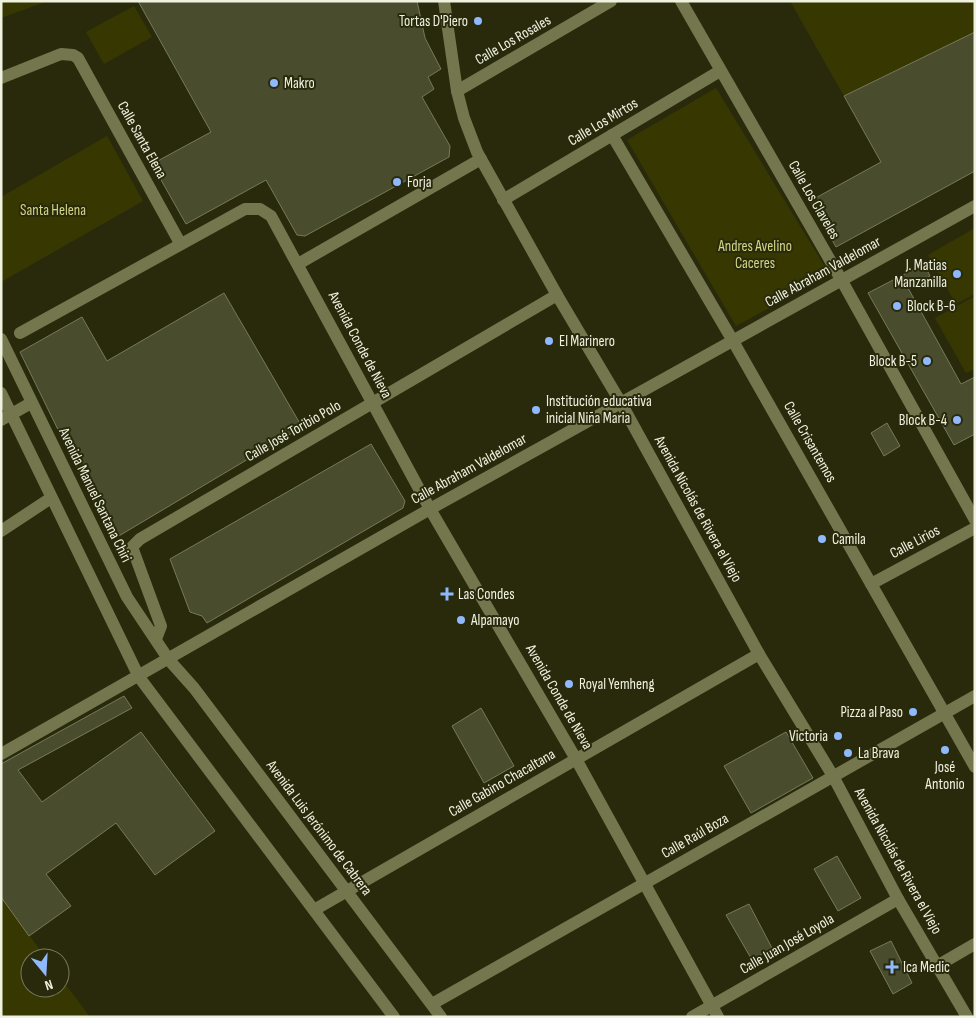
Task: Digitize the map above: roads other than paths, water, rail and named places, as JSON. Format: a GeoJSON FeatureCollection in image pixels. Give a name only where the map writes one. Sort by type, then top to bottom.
{"type":"FeatureCollection","features":[{"type":"Feature","properties":{"kind":"street","name":"Avenida Nicolás de Rivera el Viejo"},"geometry":{"type":"LineString","coordinates":[[444,1],[457,91],[464,118],[481,159],[557,295],[621,402],[760,654],[833,776],[898,899],[966,1017]]}},
{"type":"Feature","properties":{"kind":"street","name":"Calle Los Rosales"},"geometry":{"type":"LineString","coordinates":[[457,91],[611,1]]}},
{"type":"Feature","properties":{"kind":"street","name":"Calle Los Claveles"},"geometry":{"type":"LineString","coordinates":[[680,1],[842,281],[975,520]]}},
{"type":"Feature","properties":{"kind":"street","name":"Calle Santa Elena"},"geometry":{"type":"LineString","coordinates":[[1,78],[61,54],[72,55],[82,62],[180,243]]}},
{"type":"Feature","properties":{"kind":"street","name":"Calle Los Mirtos"},"geometry":{"type":"LineString","coordinates":[[503,200],[720,71]]}},
{"type":"Feature","properties":{"kind":"street","name":"Calle Crisantemos"},"geometry":{"type":"LineString","coordinates":[[612,135],[733,341],[943,714],[975,767]]}},
{"type":"Feature","properties":{"kind":"street"},"geometry":{"type":"LineString","coordinates":[[298,264],[481,159]]}},
{"type":"Feature","properties":{"kind":"street","name":"Calle Abraham Valdelomar"},"geometry":{"type":"LineString","coordinates":[[1,754],[621,402],[975,206]]}},
{"type":"Feature","properties":{"kind":"street","name":"Avenida Conde de Nieva"},"geometry":{"type":"LineString","coordinates":[[180,243],[245,209],[252,208],[266,212],[275,221],[430,510],[576,759],[715,1011]]}},
{"type":"Feature","properties":{"kind":"street"},"geometry":{"type":"LineString","coordinates":[[20,333],[180,243]]}},
{"type":"Feature","properties":{"kind":"street","name":"Calle José Toribio Polo"},"geometry":{"type":"LineString","coordinates":[[156,639],[161,626],[132,547],[140,539],[557,295]]}},
{"type":"Feature","properties":{"kind":"street","name":"Avenida Manuel Santana Chiri"},"geometry":{"type":"LineString","coordinates":[[1,339],[127,597],[169,660]]}},
{"type":"Feature","properties":{"kind":"street"},"geometry":{"type":"LineString","coordinates":[[1,393],[6,418],[51,498],[139,677],[394,1017]]}},
{"type":"Feature","properties":{"kind":"street"},"geometry":{"type":"LineString","coordinates":[[6,418],[31,403]]}},
{"type":"Feature","properties":{"kind":"street"},"geometry":{"type":"LineString","coordinates":[[1,531],[51,498]]}},
{"type":"Feature","properties":{"kind":"street","name":"Calle Lirios"},"geometry":{"type":"LineString","coordinates":[[871,584],[975,528]]}},
{"type":"Feature","properties":{"kind":"street","name":"Calle Gabino Chacaltana"},"geometry":{"type":"LineString","coordinates":[[314,910],[760,654]]}},
{"type":"Feature","properties":{"kind":"street","name":"Avenida Luis Jerónimo de Cabrera"},"geometry":{"type":"LineString","coordinates":[[169,660],[194,688],[441,1017]]}},
{"type":"Feature","properties":{"kind":"street","name":"Calle Raúl Boza"},"geometry":{"type":"LineString","coordinates":[[432,1004],[975,696]]}},
{"type":"Feature","properties":{"kind":"street","name":"Calle Juan José Loyola"},"geometry":{"type":"LineString","coordinates":[[692,1017],[715,1011],[898,899]]}},
{"type":"Feature","properties":{"kind":"street"},"geometry":{"type":"LineString","coordinates":[[937,966],[975,944]]}},
{"type":"Feature","properties":{"kind":"place","name":"Tortas D'Piero"},"geometry":{"type":"Point","coordinates":[478,21]}},
{"type":"Feature","properties":{"kind":"place","name":"Makro"},"geometry":{"type":"Point","coordinates":[274,83]}},
{"type":"Feature","properties":{"kind":"place","name":"Forja"},"geometry":{"type":"Point","coordinates":[397,182]}},
{"type":"Feature","properties":{"kind":"place","name":"J. Matias Manzanilla"},"geometry":{"type":"Point","coordinates":[957,274]}},
{"type":"Feature","properties":{"kind":"place","name":"Block B-6"},"geometry":{"type":"Point","coordinates":[897,306]}},
{"type":"Feature","properties":{"kind":"place","name":"El Marinero"},"geometry":{"type":"Point","coordinates":[549,341]}},
{"type":"Feature","properties":{"kind":"place","name":"Block B-5"},"geometry":{"type":"Point","coordinates":[927,361]}},
{"type":"Feature","properties":{"kind":"place","name":"Institución educativa inicial Niña Maria"},"geometry":{"type":"Point","coordinates":[536,410]}},
{"type":"Feature","properties":{"kind":"place","name":"Block B-4"},"geometry":{"type":"Point","coordinates":[957,420]}},
{"type":"Feature","properties":{"kind":"place","name":"Camila"},"geometry":{"type":"Point","coordinates":[822,539]}},
{"type":"Feature","properties":{"kind":"place","name":"Las Condes"},"geometry":{"type":"Point","coordinates":[447,594]}},
{"type":"Feature","properties":{"kind":"place","name":"Alpamayo"},"geometry":{"type":"Point","coordinates":[461,620]}},
{"type":"Feature","properties":{"kind":"place","name":"Royal Yemheng"},"geometry":{"type":"Point","coordinates":[569,684]}},
{"type":"Feature","properties":{"kind":"place","name":"Pizza al Paso"},"geometry":{"type":"Point","coordinates":[913,712]}},
{"type":"Feature","properties":{"kind":"place","name":"Victoria"},"geometry":{"type":"Point","coordinates":[838,736]}},
{"type":"Feature","properties":{"kind":"place","name":"José Antonio"},"geometry":{"type":"Point","coordinates":[945,750]}},
{"type":"Feature","properties":{"kind":"place","name":"La Brava"},"geometry":{"type":"Point","coordinates":[848,753]}},
{"type":"Feature","properties":{"kind":"place","name":"Ica Medic"},"geometry":{"type":"Point","coordinates":[892,967]}},
{"type":"Feature","properties":{"kind":"park label","name":"Santa Helena"},"geometry":{"type":"Point","coordinates":[53,210]}},
{"type":"Feature","properties":{"kind":"park label","name":"Andres Avelino Caceres"},"geometry":{"type":"Point","coordinates":[755,254]}}]}
